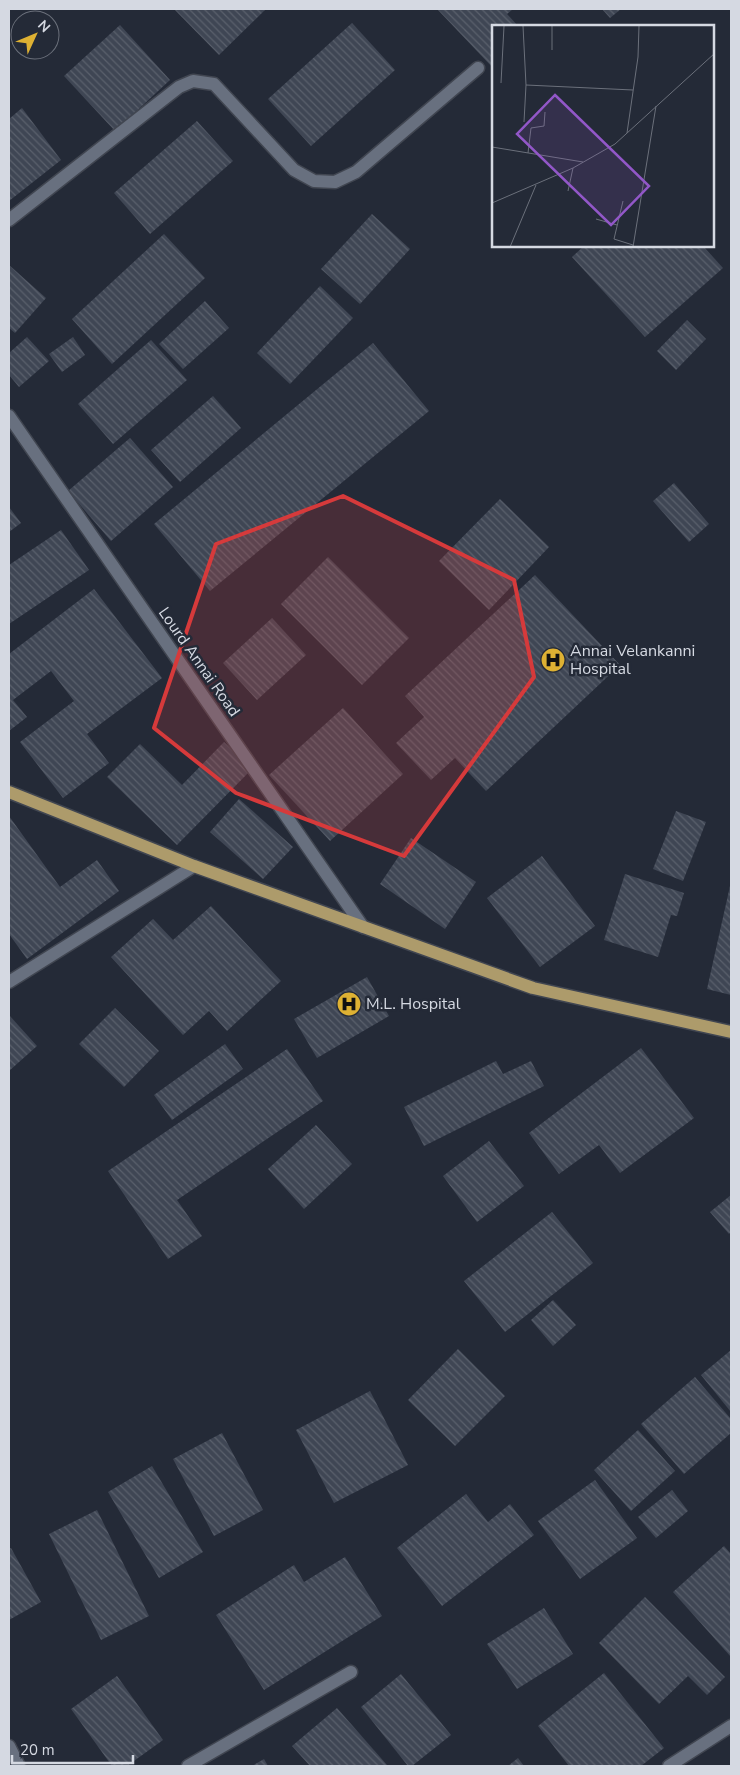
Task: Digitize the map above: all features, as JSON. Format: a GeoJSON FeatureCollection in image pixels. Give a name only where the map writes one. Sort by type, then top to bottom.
{"type":"FeatureCollection","features":[{"type":"Feature","properties":{"kind":"main road"},"geometry":{"type":"LineString","coordinates":[[9,792],[194,866],[533,988],[731,1032]]}},
{"type":"Feature","properties":{"kind":"street"},"geometry":{"type":"LineString","coordinates":[[9,220],[179,87],[193,81],[214,84],[294,170],[314,181],[335,182],[356,172],[478,68]]}},
{"type":"Feature","properties":{"kind":"street","name":"Lourd Annai Road"},"geometry":{"type":"LineString","coordinates":[[9,416],[363,927]]}},
{"type":"Feature","properties":{"kind":"street"},"geometry":{"type":"LineString","coordinates":[[9,982],[194,866]]}},
{"type":"Feature","properties":{"kind":"street"},"geometry":{"type":"LineString","coordinates":[[188,1766],[351,1672]]}},
{"type":"Feature","properties":{"kind":"street"},"geometry":{"type":"LineString","coordinates":[[669,1766],[731,1726]]}},
{"type":"Feature","properties":{"kind":"street"},"geometry":{"type":"LineString","coordinates":[[9,1746],[19,1766]]}},
{"type":"Feature","properties":{"kind":"highlighted area"},"geometry":{"type":"Polygon","coordinates":[[[343,496],[514,580],[534,677],[404,856],[236,793],[154,728],[216,544],[343,496]]]}},
{"type":"Feature","properties":{"kind":"building"},"geometry":{"type":"Polygon","coordinates":[[[174,9],[266,9],[219,55],[174,9]]]}},
{"type":"Feature","properties":{"kind":"building"},"geometry":{"type":"Polygon","coordinates":[[[513,9],[507,14],[517,25],[492,25],[492,67],[438,10],[513,9]]]}},
{"type":"Feature","properties":{"kind":"building"},"geometry":{"type":"Polygon","coordinates":[[[602,9],[621,9],[610,18],[602,9]]]}},
{"type":"Feature","properties":{"kind":"building"},"geometry":{"type":"Polygon","coordinates":[[[352,23],[395,70],[311,146],[268,99],[352,23]]]}},
{"type":"Feature","properties":{"kind":"building"},"geometry":{"type":"Polygon","coordinates":[[[120,25],[170,80],[115,131],[64,76],[120,25]]]}},
{"type":"Feature","properties":{"kind":"building"},"geometry":{"type":"Polygon","coordinates":[[[22,108],[61,160],[9,201],[9,119],[22,108]]]}},
{"type":"Feature","properties":{"kind":"building"},"geometry":{"type":"Polygon","coordinates":[[[197,121],[233,161],[150,234],[114,193],[197,121]]]}},
{"type":"Feature","properties":{"kind":"building"},"geometry":{"type":"Polygon","coordinates":[[[372,214],[410,249],[360,304],[321,269],[372,214]]]}},
{"type":"Feature","properties":{"kind":"building"},"geometry":{"type":"Polygon","coordinates":[[[164,234],[205,278],[112,364],[72,319],[164,234]]]}},
{"type":"Feature","properties":{"kind":"building"},"geometry":{"type":"Polygon","coordinates":[[[582,248],[705,248],[723,268],[645,337],[572,257],[582,248]]]}},
{"type":"Feature","properties":{"kind":"building"},"geometry":{"type":"Polygon","coordinates":[[[9,265],[46,298],[15,333],[9,328],[9,265]]]}},
{"type":"Feature","properties":{"kind":"building"},"geometry":{"type":"Polygon","coordinates":[[[320,286],[353,318],[290,384],[257,353],[320,286]]]}},
{"type":"Feature","properties":{"kind":"building"},"geometry":{"type":"Polygon","coordinates":[[[205,301],[229,328],[183,369],[159,344],[205,301]]]}},
{"type":"Feature","properties":{"kind":"building"},"geometry":{"type":"Polygon","coordinates":[[[687,320],[706,339],[676,370],[657,351],[687,320]]]}},
{"type":"Feature","properties":{"kind":"building"},"geometry":{"type":"Polygon","coordinates":[[[27,337],[49,361],[19,387],[9,375],[9,353],[27,337]]]}},
{"type":"Feature","properties":{"kind":"building"},"geometry":{"type":"Polygon","coordinates":[[[73,337],[85,355],[62,372],[49,354],[73,337]]]}},
{"type":"Feature","properties":{"kind":"building"},"geometry":{"type":"Polygon","coordinates":[[[151,340],[187,380],[113,444],[78,404],[151,340]]]}},
{"type":"Feature","properties":{"kind":"building"},"geometry":{"type":"Polygon","coordinates":[[[373,343],[429,411],[210,591],[154,524],[373,343]]]}},
{"type":"Feature","properties":{"kind":"building"},"geometry":{"type":"Polygon","coordinates":[[[213,396],[241,428],[180,482],[151,450],[213,396]]]}},
{"type":"Feature","properties":{"kind":"building"},"geometry":{"type":"Polygon","coordinates":[[[130,438],[173,487],[111,541],[68,491],[130,438]]]}},
{"type":"Feature","properties":{"kind":"building"},"geometry":{"type":"Polygon","coordinates":[[[674,483],[709,524],[689,542],[653,501],[674,483]]]}},
{"type":"Feature","properties":{"kind":"building"},"geometry":{"type":"Polygon","coordinates":[[[500,499],[549,547],[489,610],[439,561],[500,499]]]}},
{"type":"Feature","properties":{"kind":"building"},"geometry":{"type":"Polygon","coordinates":[[[9,507],[21,523],[9,532],[9,507]]]}},
{"type":"Feature","properties":{"kind":"building"},"geometry":{"type":"Polygon","coordinates":[[[61,530],[89,570],[9,624],[9,565],[61,530]]]}},
{"type":"Feature","properties":{"kind":"building"},"geometry":{"type":"Polygon","coordinates":[[[328,557],[409,638],[362,685],[281,604],[328,557]]]}},
{"type":"Feature","properties":{"kind":"building","name":"Annai Velankanni Hospital"},"geometry":{"type":"Polygon","coordinates":[[[535,575],[620,665],[486,791],[455,758],[431,780],[396,743],[424,717],[405,696],[535,575]]]}},
{"type":"Feature","properties":{"kind":"building"},"geometry":{"type":"Polygon","coordinates":[[[94,589],[162,678],[87,734],[109,763],[63,798],[20,742],[74,701],[51,671],[13,700],[27,717],[9,731],[9,654],[94,589]]]}},
{"type":"Feature","properties":{"kind":"building"},"geometry":{"type":"Polygon","coordinates":[[[272,618],[306,655],[257,700],[223,663],[272,618]]]}},
{"type":"Feature","properties":{"kind":"building"},"geometry":{"type":"Polygon","coordinates":[[[343,708],[403,774],[330,841],[269,775],[343,708]]]}},
{"type":"Feature","properties":{"kind":"building"},"geometry":{"type":"Polygon","coordinates":[[[224,742],[252,769],[177,845],[107,777],[140,744],[182,785],[224,742]]]}},
{"type":"Feature","properties":{"kind":"building"},"geometry":{"type":"Polygon","coordinates":[[[239,799],[293,847],[263,879],[210,832],[239,799]]]}},
{"type":"Feature","properties":{"kind":"building"},"geometry":{"type":"Polygon","coordinates":[[[676,811],[706,822],[683,881],[653,869],[676,811]]]}},
{"type":"Feature","properties":{"kind":"building"},"geometry":{"type":"Polygon","coordinates":[[[9,816],[60,887],[97,860],[119,891],[27,959],[9,934],[9,816]]]}},
{"type":"Feature","properties":{"kind":"building"},"geometry":{"type":"Polygon","coordinates":[[[411,838],[476,882],[445,929],[380,884],[411,838]]]}},
{"type":"Feature","properties":{"kind":"building"},"geometry":{"type":"Polygon","coordinates":[[[542,856],[595,926],[540,967],[487,898],[542,856]]]}},
{"type":"Feature","properties":{"kind":"building"},"geometry":{"type":"Polygon","coordinates":[[[625,874],[684,893],[677,916],[671,915],[658,957],[604,940],[625,874]]]}},
{"type":"Feature","properties":{"kind":"building"},"geometry":{"type":"Polygon","coordinates":[[[731,886],[731,995],[707,989],[731,886]]]}},
{"type":"Feature","properties":{"kind":"building"},"geometry":{"type":"Polygon","coordinates":[[[211,906],[281,981],[227,1031],[209,1011],[183,1035],[111,957],[153,919],[173,940],[211,906]]]}},
{"type":"Feature","properties":{"kind":"building"},"geometry":{"type":"Polygon","coordinates":[[[367,977],[389,1016],[317,1058],[294,1019],[367,977]]]}},
{"type":"Feature","properties":{"kind":"building"},"geometry":{"type":"Polygon","coordinates":[[[115,1008],[159,1051],[124,1087],[79,1044],[115,1008]]]}},
{"type":"Feature","properties":{"kind":"building"},"geometry":{"type":"Polygon","coordinates":[[[9,1015],[37,1046],[9,1071],[9,1015]]]}},
{"type":"Feature","properties":{"kind":"building"},"geometry":{"type":"Polygon","coordinates":[[[225,1044],[243,1069],[172,1120],[154,1095],[225,1044]]]}},
{"type":"Feature","properties":{"kind":"building"},"geometry":{"type":"Polygon","coordinates":[[[641,1048],[694,1118],[620,1173],[599,1145],[559,1174],[529,1133],[641,1048]]]}},
{"type":"Feature","properties":{"kind":"building"},"geometry":{"type":"Polygon","coordinates":[[[287,1049],[323,1101],[177,1200],[202,1236],[168,1259],[108,1171],[287,1049]]]}},
{"type":"Feature","properties":{"kind":"building"},"geometry":{"type":"Polygon","coordinates":[[[496,1061],[503,1074],[531,1061],[544,1086],[424,1146],[404,1107],[496,1061]]]}},
{"type":"Feature","properties":{"kind":"building"},"geometry":{"type":"Polygon","coordinates":[[[316,1125],[352,1164],[304,1209],[268,1169],[316,1125]]]}},
{"type":"Feature","properties":{"kind":"building"},"geometry":{"type":"Polygon","coordinates":[[[489,1141],[524,1186],[477,1222],[443,1176],[489,1141]]]}},
{"type":"Feature","properties":{"kind":"building"},"geometry":{"type":"Polygon","coordinates":[[[731,1195],[731,1232],[729,1234],[710,1212],[731,1195]]]}},
{"type":"Feature","properties":{"kind":"building"},"geometry":{"type":"Polygon","coordinates":[[[552,1212],[593,1263],[505,1332],[464,1281],[552,1212]]]}},
{"type":"Feature","properties":{"kind":"building"},"geometry":{"type":"Polygon","coordinates":[[[553,1300],[576,1325],[553,1346],[531,1320],[553,1300]]]}},
{"type":"Feature","properties":{"kind":"building"},"geometry":{"type":"Polygon","coordinates":[[[458,1349],[505,1396],[455,1446],[408,1400],[458,1349]]]}},
{"type":"Feature","properties":{"kind":"building"},"geometry":{"type":"Polygon","coordinates":[[[731,1350],[731,1412],[701,1375],[731,1350]]]}},
{"type":"Feature","properties":{"kind":"building"},"geometry":{"type":"Polygon","coordinates":[[[695,1377],[731,1419],[731,1433],[684,1474],[641,1424],[695,1377]]]}},
{"type":"Feature","properties":{"kind":"building"},"geometry":{"type":"Polygon","coordinates":[[[370,1391],[408,1465],[334,1503],[296,1430],[370,1391]]]}},
{"type":"Feature","properties":{"kind":"building"},"geometry":{"type":"Polygon","coordinates":[[[638,1430],[675,1471],[631,1511],[594,1470],[638,1430]]]}},
{"type":"Feature","properties":{"kind":"building"},"geometry":{"type":"Polygon","coordinates":[[[222,1433],[263,1510],[214,1536],[173,1459],[222,1433]]]}},
{"type":"Feature","properties":{"kind":"building"},"geometry":{"type":"Polygon","coordinates":[[[152,1466],[203,1552],[159,1578],[108,1492],[152,1466]]]}},
{"type":"Feature","properties":{"kind":"building"},"geometry":{"type":"Polygon","coordinates":[[[595,1480],[637,1538],[580,1579],[538,1521],[595,1480]]]}},
{"type":"Feature","properties":{"kind":"building"},"geometry":{"type":"Polygon","coordinates":[[[672,1490],[688,1511],[656,1538],[638,1517],[672,1490]]]}},
{"type":"Feature","properties":{"kind":"building"},"geometry":{"type":"Polygon","coordinates":[[[466,1494],[488,1522],[510,1504],[534,1535],[442,1606],[397,1548],[466,1494]]]}},
{"type":"Feature","properties":{"kind":"building"},"geometry":{"type":"Polygon","coordinates":[[[97,1510],[149,1616],[101,1640],[49,1534],[97,1510]]]}},
{"type":"Feature","properties":{"kind":"building"},"geometry":{"type":"Polygon","coordinates":[[[724,1546],[731,1554],[731,1657],[673,1592],[724,1546]]]}},
{"type":"Feature","properties":{"kind":"building"},"geometry":{"type":"Polygon","coordinates":[[[11,1548],[41,1602],[9,1620],[9,1549],[11,1548]]]}},
{"type":"Feature","properties":{"kind":"building"},"geometry":{"type":"Polygon","coordinates":[[[345,1557],[382,1616],[264,1690],[216,1615],[294,1565],[304,1582],[345,1557]]]}},
{"type":"Feature","properties":{"kind":"building"},"geometry":{"type":"Polygon","coordinates":[[[645,1597],[725,1677],[707,1695],[688,1676],[659,1704],[599,1643],[645,1597]]]}},
{"type":"Feature","properties":{"kind":"building"},"geometry":{"type":"Polygon","coordinates":[[[544,1608],[573,1654],[517,1689],[487,1644],[544,1608]]]}},
{"type":"Feature","properties":{"kind":"building"},"geometry":{"type":"Polygon","coordinates":[[[604,1673],[664,1748],[641,1766],[569,1766],[538,1726],[604,1673]]]}},
{"type":"Feature","properties":{"kind":"building"},"geometry":{"type":"Polygon","coordinates":[[[401,1674],[451,1735],[412,1766],[408,1766],[361,1707],[401,1674]]]}},
{"type":"Feature","properties":{"kind":"building"},"geometry":{"type":"Polygon","coordinates":[[[117,1676],[163,1740],[127,1766],[112,1766],[71,1709],[117,1676]]]}},
{"type":"Feature","properties":{"kind":"building"},"geometry":{"type":"Polygon","coordinates":[[[337,1708],[387,1765],[310,1766],[292,1746],[337,1708]]]}},
{"type":"Feature","properties":{"kind":"building"},"geometry":{"type":"Polygon","coordinates":[[[518,1758],[524,1766],[508,1766],[518,1758]]]}},
{"type":"Feature","properties":{"kind":"building"},"geometry":{"type":"Polygon","coordinates":[[[264,1759],[268,1766],[252,1766],[264,1759]]]}},
{"type":"Feature","properties":{"kind":"place","name":"Annai Velankanni Hospital"},"geometry":{"type":"Point","coordinates":[553,660]}},
{"type":"Feature","properties":{"kind":"place","name":"M.L. Hospital"},"geometry":{"type":"Point","coordinates":[349,1004]}}]}
